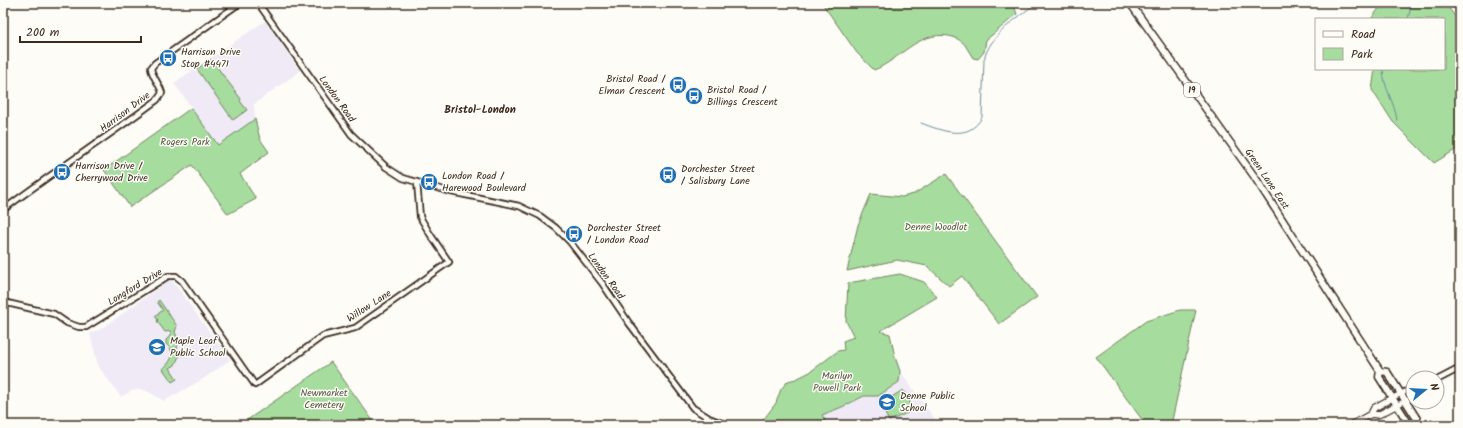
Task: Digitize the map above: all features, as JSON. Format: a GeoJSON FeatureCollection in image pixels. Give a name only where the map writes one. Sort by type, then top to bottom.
{"type":"FeatureCollection","features":[{"type":"Feature","properties":{"kind":"main road","name":"Green Lane East"},"geometry":{"type":"LineString","coordinates":[[1130,3],[1254,176],[1380,371],[1380,376],[1392,398],[1409,424],[1416,425],[1417,420],[1410,410]]}},
{"type":"Feature","properties":{"kind":"main road","name":"Green Lane East"},"geometry":{"type":"LineString","coordinates":[[1380,371],[1387,372],[1405,402]]}},
{"type":"Feature","properties":{"kind":"main road"},"geometry":{"type":"LineString","coordinates":[[1351,425],[1371,414],[1374,408],[1392,398]]}},
{"type":"Feature","properties":{"kind":"main road"},"geometry":{"type":"LineString","coordinates":[[1371,414],[1378,415],[1397,405]]}},
{"type":"Feature","properties":{"kind":"street","name":"Harrison Drive"},"geometry":{"type":"LineString","coordinates":[[3,210],[157,100],[162,93],[160,85],[152,74],[151,68],[154,63],[240,3]]}},
{"type":"Feature","properties":{"kind":"street","name":"London Road"},"geometry":{"type":"LineString","coordinates":[[258,3],[351,134],[386,167],[403,178],[451,192],[519,206],[540,216],[556,228],[570,242],[602,283],[629,323],[693,408],[709,418],[727,425]]}},
{"type":"Feature","properties":{"kind":"street","name":"Willow Lane"},"geometry":{"type":"LineString","coordinates":[[255,385],[323,336],[355,328],[449,262],[420,217],[417,182]]}},
{"type":"Feature","properties":{"kind":"street","name":"Longford Drive"},"geometry":{"type":"LineString","coordinates":[[3,302],[54,314],[67,323],[79,328],[86,327],[168,276],[176,276],[182,281],[255,385]]}},
{"type":"Feature","properties":{"kind":"street"},"geometry":{"type":"LineString","coordinates":[[1445,376],[1460,368]]}},
{"type":"Feature","properties":{"kind":"street"},"geometry":{"type":"LineString","coordinates":[[1392,398],[1405,392]]}},
{"type":"Feature","properties":{"kind":"street"},"geometry":{"type":"LineString","coordinates":[[1397,405],[1405,402]]}},
{"type":"Feature","properties":{"kind":"shaded area"},"geometry":{"type":"Polygon","coordinates":[[[265,21],[300,71],[254,104],[255,119],[218,145],[174,83],[265,21]]]}},
{"type":"Feature","properties":{"kind":"shaded area","name":"Maple Leaf Public School"},"geometry":{"type":"Polygon","coordinates":[[[171,279],[230,360],[203,379],[164,401],[141,389],[131,391],[121,397],[98,366],[90,333],[101,329],[171,279]]]}},
{"type":"Feature","properties":{"kind":"shaded area","name":"Denne Public School"},"geometry":{"type":"Polygon","coordinates":[[[900,371],[939,425],[828,425],[821,415],[864,396],[878,396],[899,382],[900,371]]]}},
{"type":"Feature","properties":{"kind":"green space"},"geometry":{"type":"Polygon","coordinates":[[[822,3],[1013,3],[1017,14],[986,40],[984,52],[978,59],[973,58],[965,45],[959,40],[949,36],[938,36],[927,38],[918,42],[892,60],[874,70],[857,53],[822,3]]]}},
{"type":"Feature","properties":{"kind":"green space"},"geometry":{"type":"Polygon","coordinates":[[[1383,3],[1445,3],[1460,23],[1460,147],[1434,163],[1393,122],[1372,90],[1375,70],[1445,70],[1445,18],[1372,18],[1383,3]]]}},
{"type":"Feature","properties":{"kind":"green space"},"geometry":{"type":"Polygon","coordinates":[[[211,59],[241,99],[240,101],[247,110],[233,120],[197,69],[211,59]]]}},
{"type":"Feature","properties":{"kind":"green space","name":"Rogers Park"},"geometry":{"type":"Polygon","coordinates":[[[191,108],[218,145],[255,119],[260,139],[269,152],[240,174],[256,199],[228,214],[192,165],[130,207],[104,170],[191,108]]]}},
{"type":"Feature","properties":{"kind":"green space","name":"Denne Woodlot"},"geometry":{"type":"Polygon","coordinates":[[[946,174],[1037,297],[999,324],[962,276],[949,286],[927,266],[897,260],[847,271],[858,225],[871,194],[902,197],[914,194],[946,174]]]}},
{"type":"Feature","properties":{"kind":"green space","name":"Marilyn Powell Park"},"geometry":{"type":"Polygon","coordinates":[[[900,274],[924,282],[937,297],[880,331],[890,334],[900,371],[899,382],[878,396],[864,396],[822,415],[826,422],[821,425],[769,425],[761,423],[776,403],[781,389],[788,381],[810,372],[838,351],[844,350],[843,341],[854,337],[846,321],[848,283],[900,274]]]}},
{"type":"Feature","properties":{"kind":"green space"},"geometry":{"type":"Polygon","coordinates":[[[159,300],[177,326],[175,332],[178,339],[177,351],[184,353],[185,355],[179,356],[175,365],[170,368],[177,379],[172,382],[163,369],[172,357],[171,351],[166,344],[166,340],[171,335],[171,331],[165,332],[155,316],[163,310],[157,302],[159,300]]]}},
{"type":"Feature","properties":{"kind":"green space"},"geometry":{"type":"Polygon","coordinates":[[[1180,310],[1196,310],[1171,425],[1146,425],[1096,357],[1146,321],[1180,310]]]}},
{"type":"Feature","properties":{"kind":"green space","name":"Newmarket Cemetery"},"geometry":{"type":"Polygon","coordinates":[[[331,362],[376,425],[240,425],[331,362]]]}},
{"type":"Feature","properties":{"kind":"green space"},"geometry":{"type":"Polygon","coordinates":[[[903,390],[914,410],[889,421],[880,404],[903,390]]]}},
{"type":"Feature","properties":{"kind":"waterway"},"geometry":{"type":"LineString","coordinates":[[921,123],[938,129],[954,132],[970,130],[977,125],[982,117],[984,60],[987,51],[992,42],[1005,28],[1036,3]]}},
{"type":"Feature","properties":{"kind":"waterway"},"geometry":{"type":"LineString","coordinates":[[1408,18],[1410,11],[1409,3]]}},
{"type":"Feature","properties":{"kind":"waterway"},"geometry":{"type":"LineString","coordinates":[[1383,70],[1385,82],[1397,120]]}},
{"type":"Feature","properties":{"kind":"place","name":"Harrison Drive Stop #4471"},"geometry":{"type":"Point","coordinates":[168,58]}},
{"type":"Feature","properties":{"kind":"place","name":"Bristol Road / Elman Crescent"},"geometry":{"type":"Point","coordinates":[678,85]}},
{"type":"Feature","properties":{"kind":"place","name":"Bristol Road / Billings Crescent"},"geometry":{"type":"Point","coordinates":[694,96]}},
{"type":"Feature","properties":{"kind":"place","name":"Harrison Drive / Cherrywood Drive"},"geometry":{"type":"Point","coordinates":[62,172]}},
{"type":"Feature","properties":{"kind":"place","name":"Dorchester Street / Salisbury Lane"},"geometry":{"type":"Point","coordinates":[668,175]}},
{"type":"Feature","properties":{"kind":"place","name":"London Road / Harewood Boulevard"},"geometry":{"type":"Point","coordinates":[429,182]}},
{"type":"Feature","properties":{"kind":"place","name":"Dorchester Street / London Road"},"geometry":{"type":"Point","coordinates":[574,234]}},
{"type":"Feature","properties":{"kind":"place","name":"Maple Leaf Public School"},"geometry":{"type":"Point","coordinates":[157,347]}},
{"type":"Feature","properties":{"kind":"place","name":"Denne Public School"},"geometry":{"type":"Point","coordinates":[887,402]}},
{"type":"Feature","properties":{"kind":"district","name":"Bristol-London"},"geometry":{"type":"Point","coordinates":[480,110]}}]}
